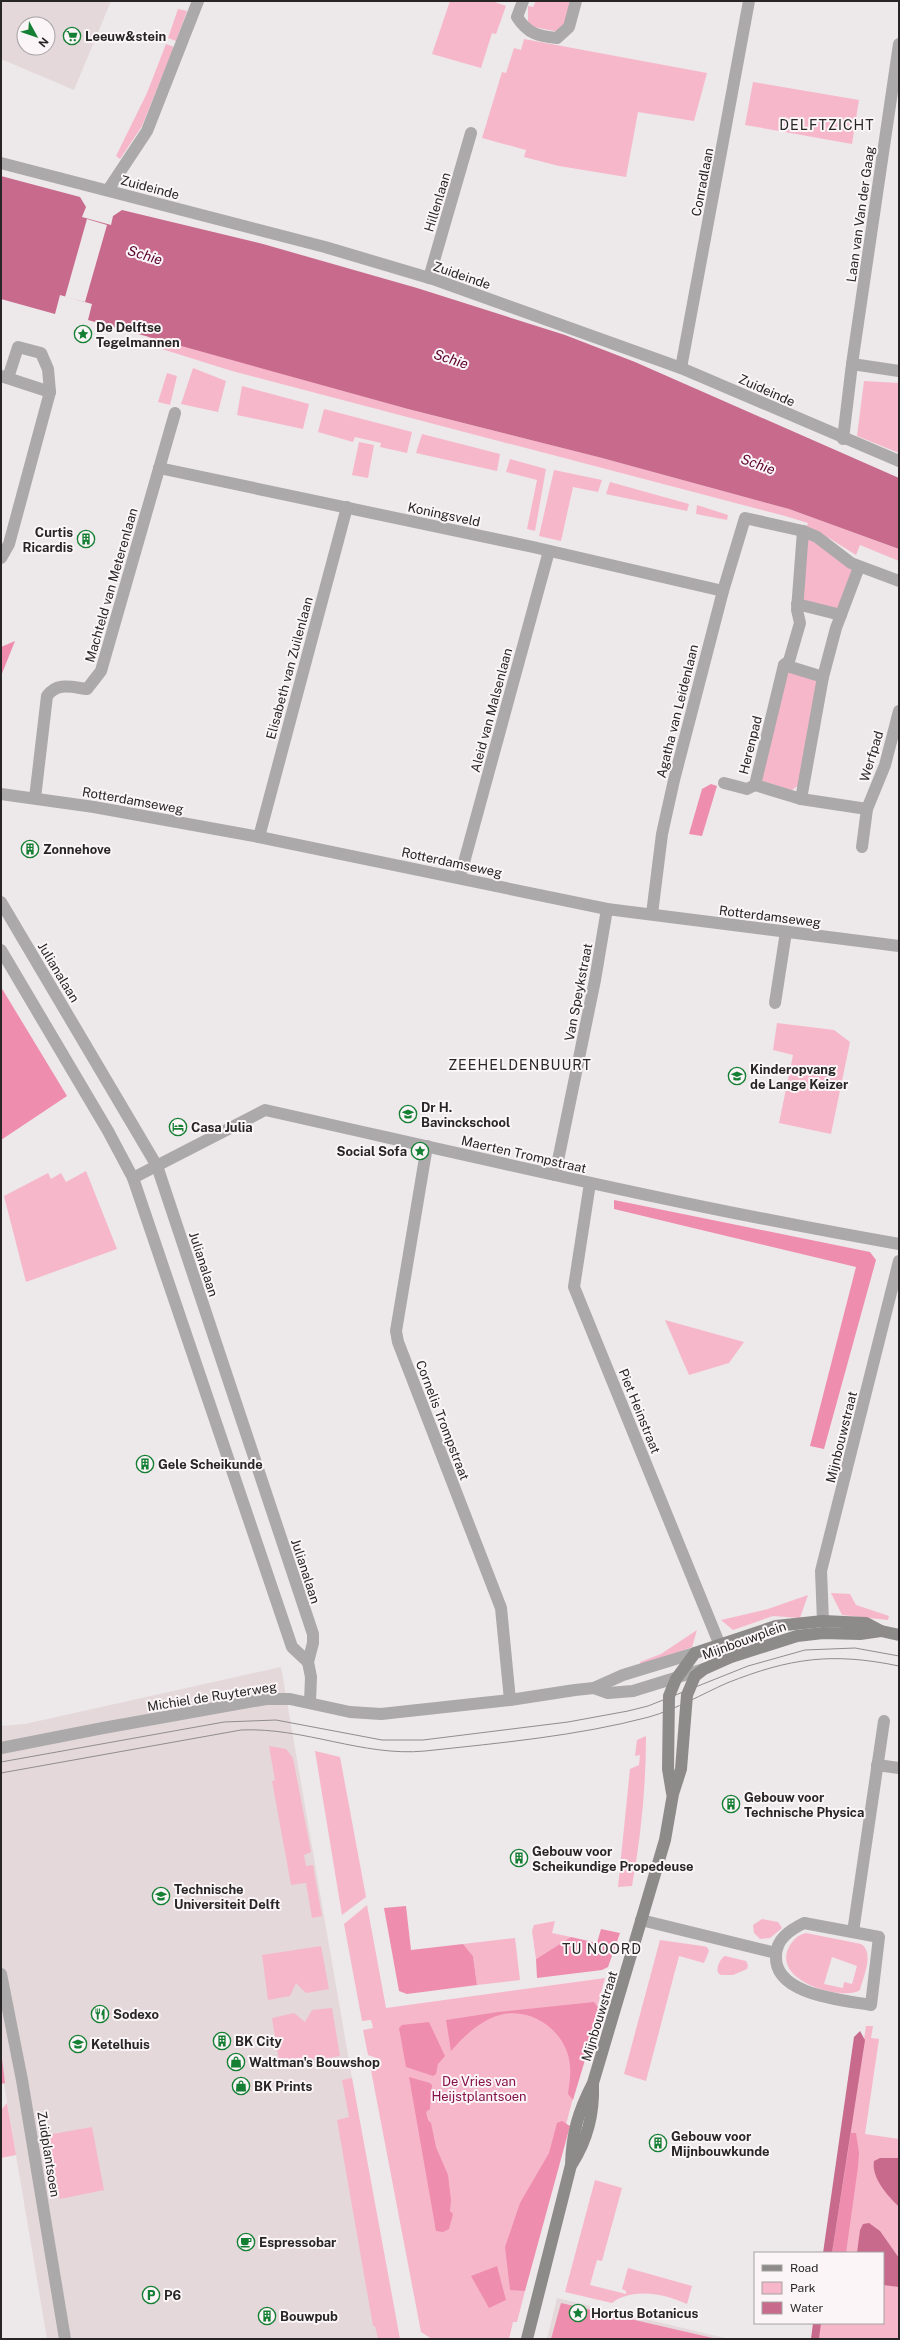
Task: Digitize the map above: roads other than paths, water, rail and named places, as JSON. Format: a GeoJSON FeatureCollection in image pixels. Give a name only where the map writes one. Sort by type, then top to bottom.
{"type":"FeatureCollection","features":[{"type":"Feature","properties":{"kind":"main road","name":"Mijnbouwplein"},"geometry":{"type":"LineString","coordinates":[[696,1653],[719,1643],[776,1626],[823,1621],[866,1623],[881,1631]]}},
{"type":"Feature","properties":{"kind":"main road","name":"Mijnbouwplein"},"geometry":{"type":"LineString","coordinates":[[704,1669],[768,1644],[797,1636],[823,1633],[860,1634],[881,1631]]}},
{"type":"Feature","properties":{"kind":"main road"},"geometry":{"type":"LineString","coordinates":[[881,1631],[899,1635]]}},
{"type":"Feature","properties":{"kind":"main road","name":"Mijnbouwstraat"},"geometry":{"type":"LineString","coordinates":[[673,1794],[668,1769],[669,1702],[676,1679],[696,1653]]}},
{"type":"Feature","properties":{"kind":"main road","name":"Mijnbouwstraat"},"geometry":{"type":"LineString","coordinates":[[527,2339],[571,2165],[586,2140],[594,2107],[593,2083],[665,1840],[673,1794],[681,1769],[689,1689],[695,1676],[704,1669]]}},
{"type":"Feature","properties":{"kind":"street"},"geometry":{"type":"LineString","coordinates":[[108,190],[147,131],[198,1]]}},
{"type":"Feature","properties":{"kind":"street"},"geometry":{"type":"LineString","coordinates":[[523,1],[517,17],[524,28],[534,34],[557,38],[569,27],[576,1]]}},
{"type":"Feature","properties":{"kind":"street","name":"Conradlaan"},"geometry":{"type":"LineString","coordinates":[[681,368],[749,1]]}},
{"type":"Feature","properties":{"kind":"street","name":"Laan van Van der Gaag"},"geometry":{"type":"LineString","coordinates":[[842,438],[899,44]]}},
{"type":"Feature","properties":{"kind":"street","name":"Hillenlaan"},"geometry":{"type":"LineString","coordinates":[[429,278],[471,133]]}},
{"type":"Feature","properties":{"kind":"street","name":"Zuideinde"},"geometry":{"type":"LineString","coordinates":[[1,163],[325,247],[429,278],[681,368],[842,438],[899,461]]}},
{"type":"Feature","properties":{"kind":"street"},"geometry":{"type":"LineString","coordinates":[[1,558],[9,544],[50,392],[48,370],[41,353],[18,347],[4,377],[50,392]]}},
{"type":"Feature","properties":{"kind":"street"},"geometry":{"type":"LineString","coordinates":[[852,364],[899,371]]}},
{"type":"Feature","properties":{"kind":"street","name":"Machteld van Meterenlaan"},"geometry":{"type":"LineString","coordinates":[[35,798],[47,696],[53,689],[60,686],[87,688],[101,671],[175,413]]}},
{"type":"Feature","properties":{"kind":"street","name":"Koningsveld"},"geometry":{"type":"LineString","coordinates":[[159,468],[549,551],[723,591]]}},
{"type":"Feature","properties":{"kind":"street","name":"Elisabeth van Zuilenlaan"},"geometry":{"type":"LineString","coordinates":[[259,836],[347,507]]}},
{"type":"Feature","properties":{"kind":"street","name":"Agatha van Leidenlaan"},"geometry":{"type":"LineString","coordinates":[[652,914],[662,834],[672,788],[723,591],[745,518],[803,531]]}},
{"type":"Feature","properties":{"kind":"street"},"geometry":{"type":"LineString","coordinates":[[803,531],[825,542],[859,567],[899,581]]}},
{"type":"Feature","properties":{"kind":"street","name":"Herenpad"},"geometry":{"type":"LineString","coordinates":[[803,531],[797,604],[800,623],[789,662],[784,665],[755,785],[802,799],[868,810]]}},
{"type":"Feature","properties":{"kind":"street","name":"Aleid van Malsenlaan"},"geometry":{"type":"LineString","coordinates":[[460,877],[549,551]]}},
{"type":"Feature","properties":{"kind":"street"},"geometry":{"type":"LineString","coordinates":[[802,799],[823,677],[836,628],[859,567]]}},
{"type":"Feature","properties":{"kind":"street"},"geometry":{"type":"LineString","coordinates":[[797,604],[841,615]]}},
{"type":"Feature","properties":{"kind":"street"},"geometry":{"type":"LineString","coordinates":[[784,665],[823,677]]}},
{"type":"Feature","properties":{"kind":"street","name":"Werfpad"},"geometry":{"type":"LineString","coordinates":[[868,810],[885,765],[899,711]]}},
{"type":"Feature","properties":{"kind":"street"},"geometry":{"type":"LineString","coordinates":[[724,783],[748,789],[755,785]]}},
{"type":"Feature","properties":{"kind":"street","name":"Rotterdamseweg"},"geometry":{"type":"LineString","coordinates":[[1,794],[35,798],[259,836],[607,909],[899,946]]}},
{"type":"Feature","properties":{"kind":"street"},"geometry":{"type":"LineString","coordinates":[[862,847],[868,810]]}},
{"type":"Feature","properties":{"kind":"street","name":"Julianalaan"},"geometry":{"type":"LineString","coordinates":[[1,902],[157,1166],[313,1634],[313,1643],[308,1662],[312,1677],[310,1702]]}},
{"type":"Feature","properties":{"kind":"street","name":"Van Speykstraat"},"geometry":{"type":"LineString","coordinates":[[555,1175],[591,1002],[607,909]]}},
{"type":"Feature","properties":{"kind":"street"},"geometry":{"type":"LineString","coordinates":[[775,1003],[786,932]]}},
{"type":"Feature","properties":{"kind":"street"},"geometry":{"type":"LineString","coordinates":[[1,950],[108,1131],[133,1178],[292,1647],[308,1662]]}},
{"type":"Feature","properties":{"kind":"street","name":"Maerten Trompstraat"},"geometry":{"type":"LineString","coordinates":[[133,1178],[266,1110],[590,1184],[768,1221],[899,1244]]}},
{"type":"Feature","properties":{"kind":"street","name":"Cornelis Trompstraat"},"geometry":{"type":"LineString","coordinates":[[427,1146],[396,1331],[398,1342],[501,1608],[510,1700]]}},
{"type":"Feature","properties":{"kind":"street","name":"Piet Heinstraat"},"geometry":{"type":"LineString","coordinates":[[590,1184],[574,1287],[719,1643]]}},
{"type":"Feature","properties":{"kind":"street","name":"Mijnbouwstraat"},"geometry":{"type":"LineString","coordinates":[[823,1621],[821,1571],[899,1261]]}},
{"type":"Feature","properties":{"kind":"street","name":"Michiel de Ruyterweg"},"geometry":{"type":"LineString","coordinates":[[1,1748],[254,1701],[290,1699],[310,1702],[350,1712],[381,1714],[510,1700],[594,1688],[623,1675],[696,1653]]}},
{"type":"Feature","properties":{"kind":"street","name":"Mijnbouwplein"},"geometry":{"type":"LineString","coordinates":[[676,1679],[704,1669]]}},
{"type":"Feature","properties":{"kind":"street","name":"Michiel de Ruyterweg"},"geometry":{"type":"LineString","coordinates":[[594,1688],[608,1693],[621,1692],[676,1679]]}},
{"type":"Feature","properties":{"kind":"street"},"geometry":{"type":"LineString","coordinates":[[853,1932],[884,1721]]}},
{"type":"Feature","properties":{"kind":"street"},"geometry":{"type":"LineString","coordinates":[[877,1765],[899,1768]]}},
{"type":"Feature","properties":{"kind":"street"},"geometry":{"type":"LineString","coordinates":[[641,1920],[776,1953]]}},
{"type":"Feature","properties":{"kind":"street"},"geometry":{"type":"LineString","coordinates":[[804,1923],[853,1932],[879,1937],[871,2005],[831,1998],[795,1987],[777,1969],[776,1953],[781,1940],[791,1929],[804,1923]]}},
{"type":"Feature","properties":{"kind":"street","name":"Zuidplantsoen"},"geometry":{"type":"LineString","coordinates":[[1,1974],[22,2080],[65,2339]]}},
{"type":"Feature","properties":{"kind":"water","name":"Schie"},"geometry":{"type":"Polygon","coordinates":[[[1,176],[80,197],[86,207],[82,217],[111,225],[113,216],[122,210],[263,244],[417,288],[565,335],[635,362],[899,478],[899,549],[789,509],[602,458],[408,409],[88,320],[92,304],[60,295],[55,314],[1,299],[1,176]]]}},
{"type":"Feature","properties":{"kind":"water"},"geometry":{"type":"Polygon","coordinates":[[[860,2031],[865,2040],[832,2252],[823,2252],[854,2037],[860,2031]]]}},
{"type":"Feature","properties":{"kind":"water"},"geometry":{"type":"Polygon","coordinates":[[[880,2158],[899,2158],[899,2207],[881,2186],[875,2174],[874,2161],[880,2158]]]}},
{"type":"Feature","properties":{"kind":"water"},"geometry":{"type":"Polygon","coordinates":[[[869,2223],[880,2231],[899,2258],[899,2287],[884,2285],[884,2252],[857,2252],[860,2230],[863,2224],[869,2223]]]}},
{"type":"Feature","properties":{"kind":"water"},"geometry":{"type":"Polygon","coordinates":[[[813,2324],[821,2324],[819,2339],[811,2339],[813,2324]]]}},
{"type":"Feature","properties":{"kind":"tram line"},"geometry":{"type":"LineString","coordinates":[[1,1762],[224,1722],[276,1720],[382,1740],[423,1740],[568,1722],[628,1711],[648,1706],[748,1666],[805,1650],[855,1648],[899,1656]]}},
{"type":"Feature","properties":{"kind":"tram line"},"geometry":{"type":"LineString","coordinates":[[1,1773],[241,1730],[264,1730],[288,1733],[379,1750],[402,1752],[510,1742],[622,1724],[649,1717],[679,1706],[727,1683],[791,1663],[812,1660],[853,1659],[899,1666]]}},
{"type":"Feature","properties":{"kind":"place","name":"Leeuw&stein"},"geometry":{"type":"Point","coordinates":[72,36]}},
{"type":"Feature","properties":{"kind":"place","name":"De Delftse Tegelmannen"},"geometry":{"type":"Point","coordinates":[83,334]}},
{"type":"Feature","properties":{"kind":"place","name":"Curtis Ricardis"},"geometry":{"type":"Point","coordinates":[86,539]}},
{"type":"Feature","properties":{"kind":"place","name":"Zonnehove"},"geometry":{"type":"Point","coordinates":[30,849]}},
{"type":"Feature","properties":{"kind":"place","name":"Kinderopvang de Lange Keizer"},"geometry":{"type":"Point","coordinates":[737,1076]}},
{"type":"Feature","properties":{"kind":"place","name":"Dr H. Bavinckschool"},"geometry":{"type":"Point","coordinates":[408,1114]}},
{"type":"Feature","properties":{"kind":"place","name":"Casa Julia"},"geometry":{"type":"Point","coordinates":[178,1127]}},
{"type":"Feature","properties":{"kind":"place","name":"Social Sofa"},"geometry":{"type":"Point","coordinates":[420,1151]}},
{"type":"Feature","properties":{"kind":"place","name":"Gele Scheikunde"},"geometry":{"type":"Point","coordinates":[145,1464]}},
{"type":"Feature","properties":{"kind":"place","name":"Gebouw voor Technische Physica"},"geometry":{"type":"Point","coordinates":[731,1804]}},
{"type":"Feature","properties":{"kind":"place","name":"Gebouw voor Scheikundige Propedeuse"},"geometry":{"type":"Point","coordinates":[519,1858]}},
{"type":"Feature","properties":{"kind":"place","name":"Technische Universiteit Delft"},"geometry":{"type":"Point","coordinates":[161,1896]}},
{"type":"Feature","properties":{"kind":"place","name":"Sodexo"},"geometry":{"type":"Point","coordinates":[100,2014]}},
{"type":"Feature","properties":{"kind":"place","name":"BK City"},"geometry":{"type":"Point","coordinates":[222,2041]}},
{"type":"Feature","properties":{"kind":"place","name":"Ketelhuis"},"geometry":{"type":"Point","coordinates":[78,2044]}},
{"type":"Feature","properties":{"kind":"place","name":"Waltman's Bouwshop"},"geometry":{"type":"Point","coordinates":[236,2062]}},
{"type":"Feature","properties":{"kind":"place","name":"BK Prints"},"geometry":{"type":"Point","coordinates":[241,2086]}},
{"type":"Feature","properties":{"kind":"place","name":"Gebouw voor Mijnbouwkunde"},"geometry":{"type":"Point","coordinates":[658,2143]}},
{"type":"Feature","properties":{"kind":"place","name":"Espressobar"},"geometry":{"type":"Point","coordinates":[246,2242]}},
{"type":"Feature","properties":{"kind":"place","name":"P6"},"geometry":{"type":"Point","coordinates":[151,2295]}},
{"type":"Feature","properties":{"kind":"place","name":"Hortus Botanicus"},"geometry":{"type":"Point","coordinates":[578,2313]}},
{"type":"Feature","properties":{"kind":"place","name":"Bouwpub"},"geometry":{"type":"Point","coordinates":[267,2316]}},
{"type":"Feature","properties":{"kind":"district","name":"DELFTZICHT"},"geometry":{"type":"Point","coordinates":[827,125]}},
{"type":"Feature","properties":{"kind":"district","name":"ZEEHELDENBUURT"},"geometry":{"type":"Point","coordinates":[520,1065]}},
{"type":"Feature","properties":{"kind":"district","name":"TU NOORD"},"geometry":{"type":"Point","coordinates":[602,1949]}},
{"type":"Feature","properties":{"kind":"park label","name":"De Vries van Heijstplantsoen"},"geometry":{"type":"Point","coordinates":[479,2088]}}]}
